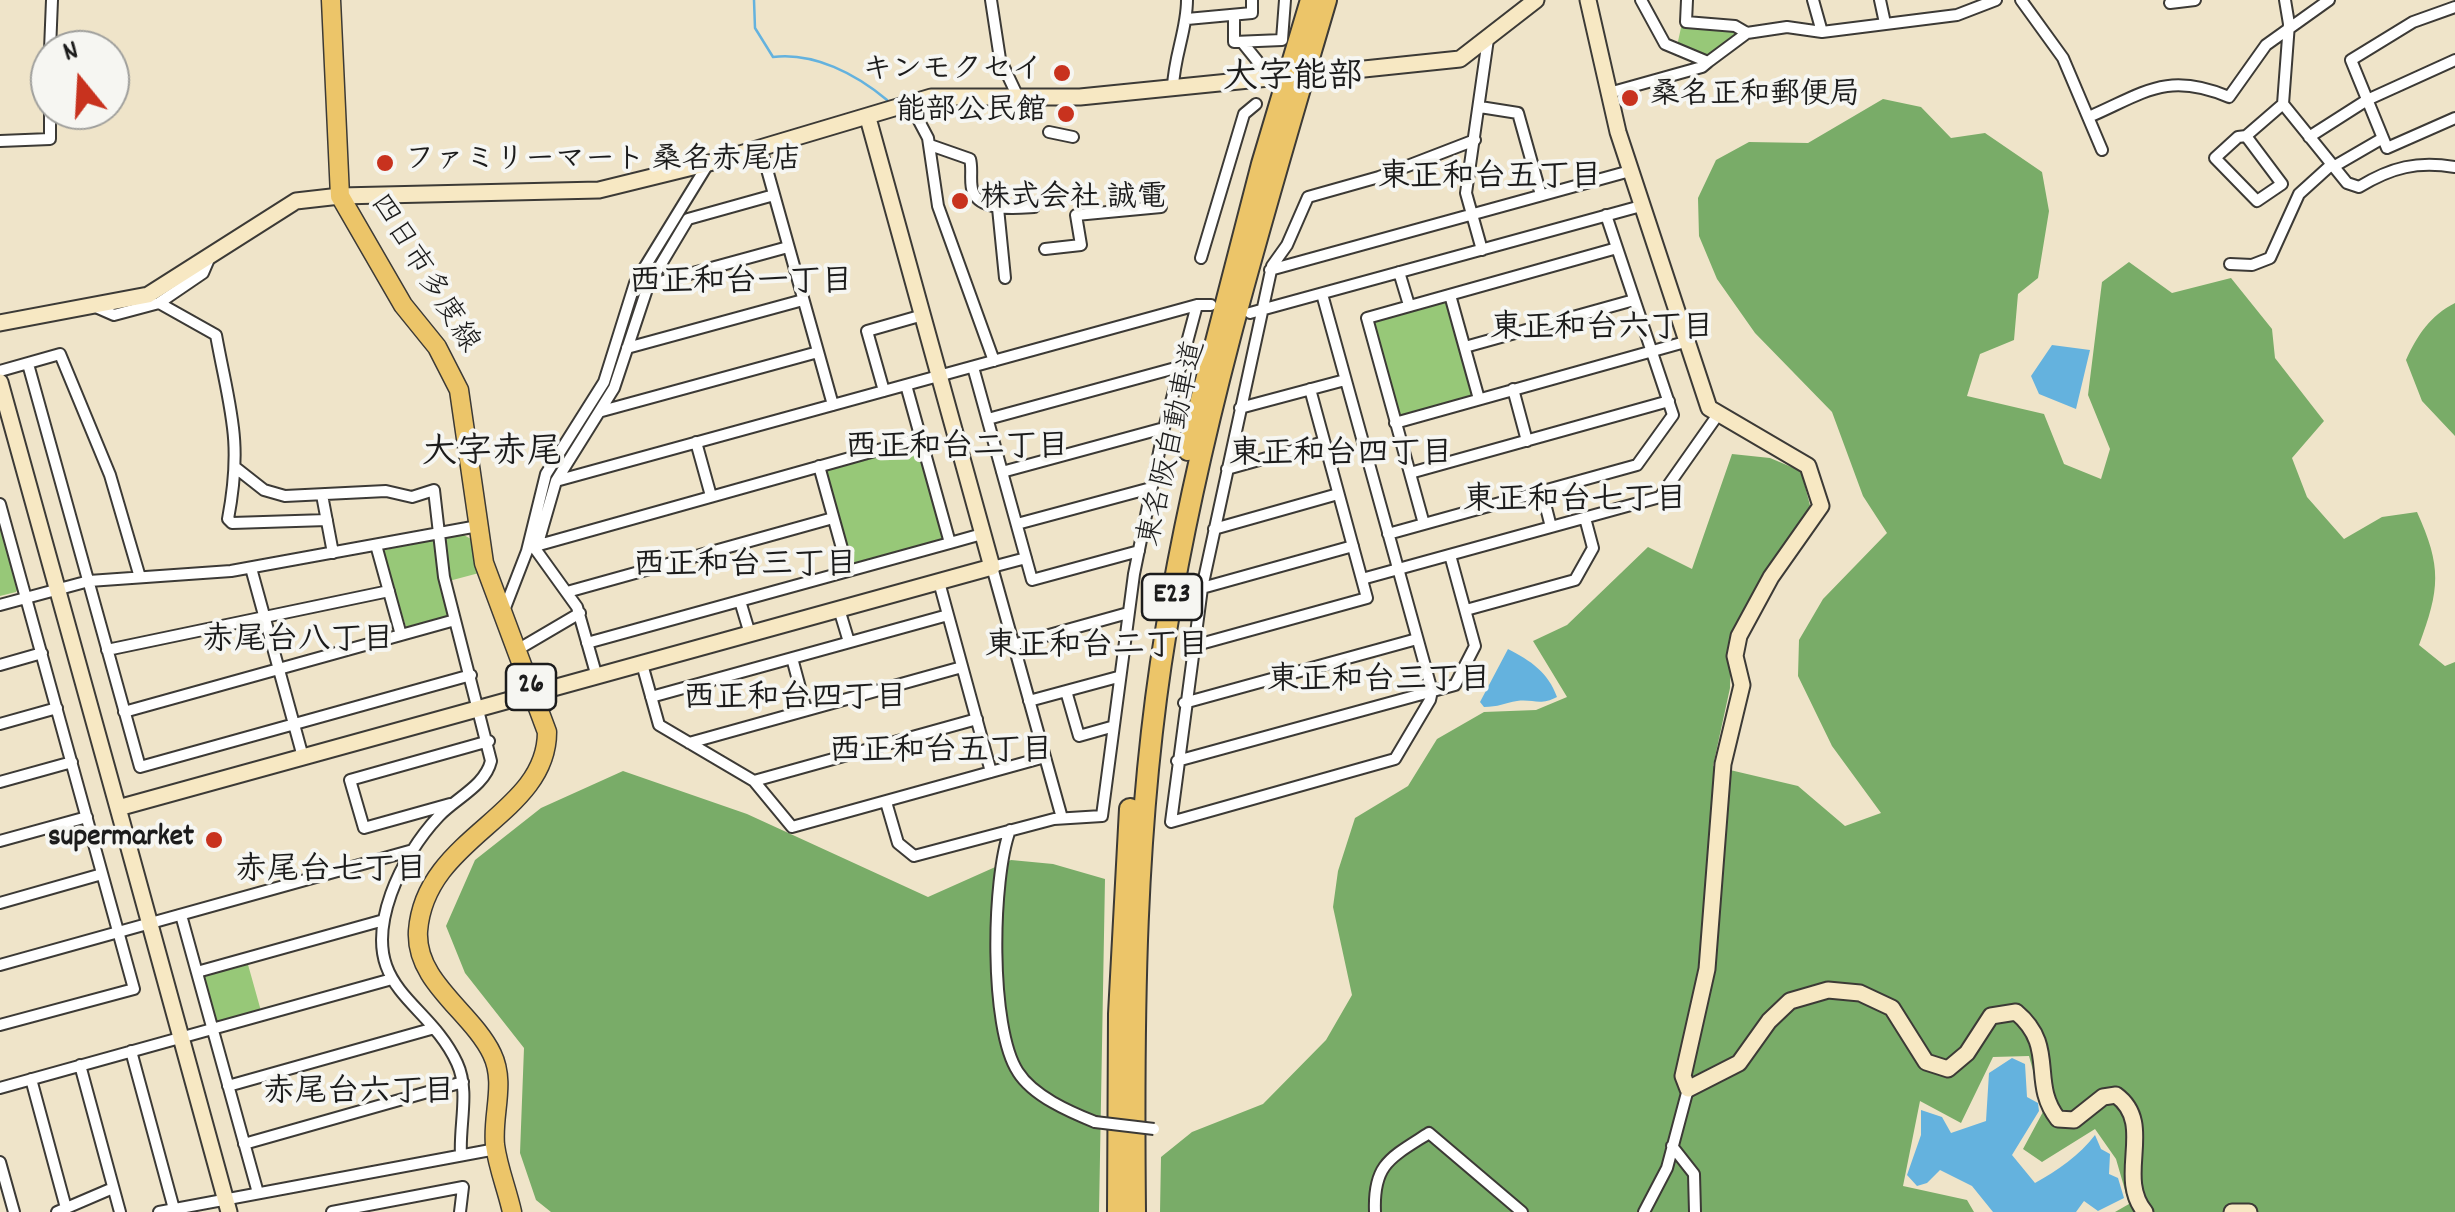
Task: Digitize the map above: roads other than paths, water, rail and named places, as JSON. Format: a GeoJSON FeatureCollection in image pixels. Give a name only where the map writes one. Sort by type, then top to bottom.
{"type":"FeatureCollection","features":[{"type":"Feature","properties":{"kind":"highway","name":"東名阪自動車道"},"geometry":{"type":"LineString","coordinates":[[1118,1212],[1119,1014],[1128,828],[1153,633],[1211,354],[1311,0]]}},
{"type":"Feature","properties":{"kind":"highway","name":"東名阪自動車道"},"geometry":{"type":"LineString","coordinates":[[1135,1212],[1135,1018],[1142,830],[1166,634],[1208,427],[1326,0]]}},
{"type":"Feature","properties":{"kind":"main road","name":"四日市多度線"},"geometry":{"type":"LineString","coordinates":[[331,0],[340,196],[403,305],[451,370],[468,427],[484,563],[547,732],[541,767],[527,789],[455,853],[433,887],[418,930],[427,968],[495,1059],[496,1148],[512,1212]]}},
{"type":"Feature","properties":{"kind":"street"},"geometry":{"type":"LineString","coordinates":[[51,30],[52,0]]}},
{"type":"Feature","properties":{"kind":"street"},"geometry":{"type":"LineString","coordinates":[[991,0],[1000,59],[1018,98]]}},
{"type":"Feature","properties":{"kind":"street"},"geometry":{"type":"LineString","coordinates":[[1173,87],[1174,55],[1187,19],[1188,0]]}},
{"type":"Feature","properties":{"kind":"street"},"geometry":{"type":"LineString","coordinates":[[1187,19],[1252,13],[1252,0]]}},
{"type":"Feature","properties":{"kind":"street"},"geometry":{"type":"LineString","coordinates":[[1234,14],[1234,42],[1282,40],[1284,0]]}},
{"type":"Feature","properties":{"kind":"street"},"geometry":{"type":"LineString","coordinates":[[1316,74],[1452,61],[1488,40],[1536,0]]}},
{"type":"Feature","properties":{"kind":"street"},"geometry":{"type":"LineString","coordinates":[[1588,0],[1630,171],[1708,408],[1808,466],[1821,506],[1771,577],[1738,636],[1736,656],[1742,685],[1723,764],[1706,970],[1683,1076],[1688,1088],[1668,1168],[1644,1212]]}},
{"type":"Feature","properties":{"kind":"street"},"geometry":{"type":"LineString","coordinates":[[1642,0],[1664,44],[1708,62]]}},
{"type":"Feature","properties":{"kind":"street"},"geometry":{"type":"LineString","coordinates":[[1687,0],[1686,22],[1736,26],[1747,32]]}},
{"type":"Feature","properties":{"kind":"street"},"geometry":{"type":"LineString","coordinates":[[1813,0],[1822,32]]}},
{"type":"Feature","properties":{"kind":"street"},"geometry":{"type":"LineString","coordinates":[[1880,0],[1885,23]]}},
{"type":"Feature","properties":{"kind":"street"},"geometry":{"type":"LineString","coordinates":[[1609,93],[1702,67],[1747,32],[1786,26],[1822,32],[1957,16],[1996,0]]}},
{"type":"Feature","properties":{"kind":"street"},"geometry":{"type":"LineString","coordinates":[[2021,0],[2063,58],[2091,116],[2102,150]]}},
{"type":"Feature","properties":{"kind":"street"},"geometry":{"type":"LineString","coordinates":[[2170,3],[2195,0]]}},
{"type":"Feature","properties":{"kind":"street"},"geometry":{"type":"LineString","coordinates":[[2282,184],[2257,200],[2214,158],[2282,104],[2289,24],[2285,0]]}},
{"type":"Feature","properties":{"kind":"street"},"geometry":{"type":"LineString","coordinates":[[2091,116],[2125,96],[2160,87],[2188,85],[2228,97],[2255,58],[2289,24],[2328,0]]}},
{"type":"Feature","properties":{"kind":"street"},"geometry":{"type":"LineString","coordinates":[[2455,6],[2413,22],[2351,60],[2387,148],[2455,118]]}},
{"type":"Feature","properties":{"kind":"street"},"geometry":{"type":"LineString","coordinates":[[1482,250],[1466,192],[1488,40]]}},
{"type":"Feature","properties":{"kind":"street"},"geometry":{"type":"LineString","coordinates":[[1242,42],[1259,62]]}},
{"type":"Feature","properties":{"kind":"street"},"geometry":{"type":"LineString","coordinates":[[2310,137],[2367,100],[2455,60]]}},
{"type":"Feature","properties":{"kind":"street"},"geometry":{"type":"LineString","coordinates":[[0,323],[98,308],[166,287],[296,201],[340,196],[599,190],[948,96],[1080,97],[1279,78]]}},
{"type":"Feature","properties":{"kind":"street"},"geometry":{"type":"LineString","coordinates":[[910,104],[930,145],[938,206],[994,361]]}},
{"type":"Feature","properties":{"kind":"street"},"geometry":{"type":"LineString","coordinates":[[1200,258],[1244,114],[1256,104]]}},
{"type":"Feature","properties":{"kind":"street"},"geometry":{"type":"LineString","coordinates":[[2282,104],[2353,187],[2404,166],[2429,163],[2455,168]]}},
{"type":"Feature","properties":{"kind":"street"},"geometry":{"type":"LineString","coordinates":[[1480,107],[1518,113],[1541,195]]}},
{"type":"Feature","properties":{"kind":"street"},"geometry":{"type":"LineString","coordinates":[[868,118],[1062,818]]}},
{"type":"Feature","properties":{"kind":"street"},"geometry":{"type":"LineString","coordinates":[[0,141],[50,139],[50,130]]}},
{"type":"Feature","properties":{"kind":"street"},"geometry":{"type":"LineString","coordinates":[[1050,132],[1073,136]]}},
{"type":"Feature","properties":{"kind":"street"},"geometry":{"type":"LineString","coordinates":[[2246,136],[2296,198]]}},
{"type":"Feature","properties":{"kind":"street"},"geometry":{"type":"LineString","coordinates":[[2230,264],[2252,265],[2270,258],[2296,198],[2332,166],[2383,138]]}},
{"type":"Feature","properties":{"kind":"street"},"geometry":{"type":"LineString","coordinates":[[1322,294],[1432,691],[1395,759],[1171,822],[1202,588],[1256,312],[1270,270],[1308,197],[1378,177],[1475,140]]}},
{"type":"Feature","properties":{"kind":"street"},"geometry":{"type":"LineString","coordinates":[[930,145],[970,160],[975,196],[998,208],[1034,207]]}},
{"type":"Feature","properties":{"kind":"street"},"geometry":{"type":"LineString","coordinates":[[761,148],[833,405]]}},
{"type":"Feature","properties":{"kind":"street"},"geometry":{"type":"LineString","coordinates":[[502,614],[527,551],[546,474],[604,382],[635,283],[708,163]]}},
{"type":"Feature","properties":{"kind":"street"},"geometry":{"type":"LineString","coordinates":[[1270,270],[1630,171]]}},
{"type":"Feature","properties":{"kind":"street"},"geometry":{"type":"LineString","coordinates":[[596,677],[580,612],[536,550],[556,481],[614,388],[648,286],[688,219],[774,195]]}},
{"type":"Feature","properties":{"kind":"street"},"geometry":{"type":"LineString","coordinates":[[1256,312],[1641,206]]}},
{"type":"Feature","properties":{"kind":"street"},"geometry":{"type":"LineString","coordinates":[[1045,248],[1081,245],[1076,216],[1160,207]]}},
{"type":"Feature","properties":{"kind":"street"},"geometry":{"type":"LineString","coordinates":[[998,208],[1005,278]]}},
{"type":"Feature","properties":{"kind":"street"},"geometry":{"type":"LineString","coordinates":[[1388,534],[1637,465],[1673,415],[1606,216]]}},
{"type":"Feature","properties":{"kind":"street"},"geometry":{"type":"LineString","coordinates":[[648,286],[788,247]]}},
{"type":"Feature","properties":{"kind":"street"},"geometry":{"type":"LineString","coordinates":[[1424,524],[1366,318],[1617,248]]}},
{"type":"Feature","properties":{"kind":"street"},"geometry":{"type":"LineString","coordinates":[[98,308],[114,315],[159,303],[203,273],[209,259]]}},
{"type":"Feature","properties":{"kind":"street"},"geometry":{"type":"LineString","coordinates":[[1399,272],[1409,306]]}},
{"type":"Feature","properties":{"kind":"street"},"geometry":{"type":"LineString","coordinates":[[1450,295],[1480,399]]}},
{"type":"Feature","properties":{"kind":"street"},"geometry":{"type":"LineString","coordinates":[[627,348],[804,300]]}},
{"type":"Feature","properties":{"kind":"street"},"geometry":{"type":"LineString","coordinates":[[1465,347],[1634,300]]}},
{"type":"Feature","properties":{"kind":"street"},"geometry":{"type":"LineString","coordinates":[[159,303],[216,335],[234,415],[236,468],[228,519],[232,523],[327,520]]}},
{"type":"Feature","properties":{"kind":"street"},"geometry":{"type":"LineString","coordinates":[[886,802],[898,843],[910,856],[1062,818],[1102,816],[1118,677],[1150,488],[1197,305]]}},
{"type":"Feature","properties":{"kind":"street"},"geometry":{"type":"LineString","coordinates":[[556,481],[1197,305],[1211,305]]}},
{"type":"Feature","properties":{"kind":"street"},"geometry":{"type":"LineString","coordinates":[[884,391],[867,331],[923,315]]}},
{"type":"Feature","properties":{"kind":"street"},"geometry":{"type":"LineString","coordinates":[[1395,422],[1685,342]]}},
{"type":"Feature","properties":{"kind":"street"},"geometry":{"type":"LineString","coordinates":[[601,411],[818,352]]}},
{"type":"Feature","properties":{"kind":"street"},"geometry":{"type":"LineString","coordinates":[[0,371],[60,354],[110,475],[139,574]]}},
{"type":"Feature","properties":{"kind":"street"},"geometry":{"type":"LineString","coordinates":[[28,364],[140,767],[470,675]]}},
{"type":"Feature","properties":{"kind":"street"},"geometry":{"type":"LineString","coordinates":[[973,366],[1032,580],[1139,551]]}},
{"type":"Feature","properties":{"kind":"street"},"geometry":{"type":"LineString","coordinates":[[988,420],[1179,367]]}},
{"type":"Feature","properties":{"kind":"street"},"geometry":{"type":"LineString","coordinates":[[1240,408],[1346,380]]}},
{"type":"Feature","properties":{"kind":"street"},"geometry":{"type":"LineString","coordinates":[[0,382],[227,1206]]}},
{"type":"Feature","properties":{"kind":"street"},"geometry":{"type":"LineString","coordinates":[[906,385],[950,543]]}},
{"type":"Feature","properties":{"kind":"street"},"geometry":{"type":"LineString","coordinates":[[1194,646],[1367,598],[1310,390]]}},
{"type":"Feature","properties":{"kind":"street"},"geometry":{"type":"LineString","coordinates":[[1513,390],[1528,441]]}},
{"type":"Feature","properties":{"kind":"street"},"geometry":{"type":"LineString","coordinates":[[1410,473],[1669,402]]}},
{"type":"Feature","properties":{"kind":"street"},"geometry":{"type":"LineString","coordinates":[[1362,579],[1660,497],[1717,416]]}},
{"type":"Feature","properties":{"kind":"street"},"geometry":{"type":"LineString","coordinates":[[1002,472],[1164,428]]}},
{"type":"Feature","properties":{"kind":"street"},"geometry":{"type":"LineString","coordinates":[[538,544],[921,438]]}},
{"type":"Feature","properties":{"kind":"street"},"geometry":{"type":"LineString","coordinates":[[696,442],[711,496]]}},
{"type":"Feature","properties":{"kind":"street"},"geometry":{"type":"LineString","coordinates":[[1227,469],[1324,442]]}},
{"type":"Feature","properties":{"kind":"street"},"geometry":{"type":"LineString","coordinates":[[819,466],[848,570]]}},
{"type":"Feature","properties":{"kind":"street"},"geometry":{"type":"LineString","coordinates":[[236,468],[275,495],[386,492],[412,497],[434,490],[444,577],[492,753],[487,774],[451,804],[414,850],[394,886],[384,920],[383,948],[392,978],[457,1062],[463,1082],[461,1155]]}},
{"type":"Feature","properties":{"kind":"street"},"geometry":{"type":"LineString","coordinates":[[1017,524],[1150,488]]}},
{"type":"Feature","properties":{"kind":"street"},"geometry":{"type":"LineString","coordinates":[[1542,492],[1552,527]]}},
{"type":"Feature","properties":{"kind":"street"},"geometry":{"type":"LineString","coordinates":[[1214,529],[1338,494]]}},
{"type":"Feature","properties":{"kind":"street"},"geometry":{"type":"LineString","coordinates":[[322,495],[333,553]]}},
{"type":"Feature","properties":{"kind":"street"},"geometry":{"type":"LineString","coordinates":[[0,504],[134,989],[0,1025]]}},
{"type":"Feature","properties":{"kind":"street"},"geometry":{"type":"LineString","coordinates":[[566,592],[834,518]]}},
{"type":"Feature","properties":{"kind":"street"},"geometry":{"type":"LineString","coordinates":[[1466,610],[1575,580],[1593,548],[1585,518]]}},
{"type":"Feature","properties":{"kind":"street"},"geometry":{"type":"LineString","coordinates":[[0,605],[89,580],[251,568],[478,526]]}},
{"type":"Feature","properties":{"kind":"street"},"geometry":{"type":"LineString","coordinates":[[587,643],[982,534]]}},
{"type":"Feature","properties":{"kind":"street"},"geometry":{"type":"LineString","coordinates":[[376,545],[402,635]]}},
{"type":"Feature","properties":{"kind":"street"},"geometry":{"type":"LineString","coordinates":[[1202,588],[1353,546]]}},
{"type":"Feature","properties":{"kind":"street"},"geometry":{"type":"LineString","coordinates":[[1177,761],[1455,684],[1475,646],[1450,555]]}},
{"type":"Feature","properties":{"kind":"street"},"geometry":{"type":"LineString","coordinates":[[118,808],[1026,558]]}},
{"type":"Feature","properties":{"kind":"street"},"geometry":{"type":"LineString","coordinates":[[251,568],[303,757]]}},
{"type":"Feature","properties":{"kind":"street"},"geometry":{"type":"LineString","coordinates":[[939,582],[991,772]]}},
{"type":"Feature","properties":{"kind":"street"},"geometry":{"type":"LineString","coordinates":[[108,650],[389,591]]}},
{"type":"Feature","properties":{"kind":"street"},"geometry":{"type":"LineString","coordinates":[[740,601],[750,634]]}},
{"type":"Feature","properties":{"kind":"street"},"geometry":{"type":"LineString","coordinates":[[839,609],[849,642]]}},
{"type":"Feature","properties":{"kind":"street"},"geometry":{"type":"LineString","coordinates":[[517,650],[580,612]]}},
{"type":"Feature","properties":{"kind":"street"},"geometry":{"type":"LineString","coordinates":[[1014,645],[1128,614]]}},
{"type":"Feature","properties":{"kind":"street"},"geometry":{"type":"LineString","coordinates":[[651,696],[948,615]]}},
{"type":"Feature","properties":{"kind":"street"},"geometry":{"type":"LineString","coordinates":[[124,712],[456,620]]}},
{"type":"Feature","properties":{"kind":"street"},"geometry":{"type":"LineString","coordinates":[[1184,703],[1417,639]]}},
{"type":"Feature","properties":{"kind":"street"},"geometry":{"type":"LineString","coordinates":[[0,665],[42,654]]}},
{"type":"Feature","properties":{"kind":"street"},"geometry":{"type":"LineString","coordinates":[[792,658],[806,710]]}},
{"type":"Feature","properties":{"kind":"street"},"geometry":{"type":"LineString","coordinates":[[642,664],[658,725],[754,781],[792,827],[1045,757]]}},
{"type":"Feature","properties":{"kind":"street"},"geometry":{"type":"LineString","coordinates":[[688,743],[962,667]]}},
{"type":"Feature","properties":{"kind":"street"},"geometry":{"type":"LineString","coordinates":[[1030,702],[1118,677]]}},
{"type":"Feature","properties":{"kind":"street"},"geometry":{"type":"LineString","coordinates":[[1066,691],[1079,736],[1111,727]]}},
{"type":"Feature","properties":{"kind":"street"},"geometry":{"type":"LineString","coordinates":[[0,724],[56,708]]}},
{"type":"Feature","properties":{"kind":"street"},"geometry":{"type":"LineString","coordinates":[[754,781],[977,719]]}},
{"type":"Feature","properties":{"kind":"street"},"geometry":{"type":"LineString","coordinates":[[451,804],[364,828],[350,780],[489,741]]}},
{"type":"Feature","properties":{"kind":"street"},"geometry":{"type":"LineString","coordinates":[[0,782],[72,762]]}},
{"type":"Feature","properties":{"kind":"street"},"geometry":{"type":"LineString","coordinates":[[0,841],[87,817]]}},
{"type":"Feature","properties":{"kind":"street"},"geometry":{"type":"LineString","coordinates":[[1010,830],[1002,858],[996,988],[1015,1069],[1030,1086],[1095,1122],[1154,1129]]}},
{"type":"Feature","properties":{"kind":"street"},"geometry":{"type":"LineString","coordinates":[[0,964],[414,850]]}},
{"type":"Feature","properties":{"kind":"street"},"geometry":{"type":"LineString","coordinates":[[0,903],[102,874]]}},
{"type":"Feature","properties":{"kind":"street"},"geometry":{"type":"LineString","coordinates":[[181,915],[258,1193]]}},
{"type":"Feature","properties":{"kind":"street"},"geometry":{"type":"LineString","coordinates":[[197,972],[384,920]]}},
{"type":"Feature","properties":{"kind":"street"},"geometry":{"type":"LineString","coordinates":[[0,1088],[392,978]]}},
{"type":"Feature","properties":{"kind":"street"},"geometry":{"type":"LineString","coordinates":[[1688,1088],[1739,1063],[1768,1021],[1790,1001],[1810,992],[1860,993],[1892,1008],[1926,1062],[1948,1068],[1967,1053],[1991,1016],[2016,1012],[2040,1038],[2044,1091],[2058,1119],[2074,1120],[2103,1097],[2116,1095],[2129,1104],[2136,1120],[2132,1183],[2145,1212]]}},
{"type":"Feature","properties":{"kind":"street"},"geometry":{"type":"LineString","coordinates":[[228,1086],[431,1029]]}},
{"type":"Feature","properties":{"kind":"street"},"geometry":{"type":"LineString","coordinates":[[131,1051],[174,1209]]}},
{"type":"Feature","properties":{"kind":"street"},"geometry":{"type":"LineString","coordinates":[[80,1066],[120,1212]]}},
{"type":"Feature","properties":{"kind":"street"},"geometry":{"type":"LineString","coordinates":[[31,1079],[61,1210],[113,1188]]}},
{"type":"Feature","properties":{"kind":"street"},"geometry":{"type":"LineString","coordinates":[[244,1144],[463,1082]]}},
{"type":"Feature","properties":{"kind":"street"},"geometry":{"type":"LineString","coordinates":[[1375,1212],[1373,1182],[1378,1171],[1429,1132],[1522,1212]]}},
{"type":"Feature","properties":{"kind":"street"},"geometry":{"type":"LineString","coordinates":[[1672,1146],[1694,1174],[1694,1212]]}},
{"type":"Feature","properties":{"kind":"street"},"geometry":{"type":"LineString","coordinates":[[159,1212],[227,1206],[258,1193],[496,1148]]}},
{"type":"Feature","properties":{"kind":"street"},"geometry":{"type":"LineString","coordinates":[[0,1162],[14,1212]]}},
{"type":"Feature","properties":{"kind":"street"},"geometry":{"type":"LineString","coordinates":[[332,1212],[463,1188],[460,1212]]}},
{"type":"Feature","properties":{"kind":"street"},"geometry":{"type":"LineString","coordinates":[[2232,1212],[2248,1212]]}},
{"type":"Feature","properties":{"kind":"water"},"geometry":{"type":"Polygon","coordinates":[[[2052,345],[2090,350],[2076,409],[2039,394],[2031,376],[2052,345]]]}},
{"type":"Feature","properties":{"kind":"water"},"geometry":{"type":"Polygon","coordinates":[[[1508,649],[1538,668],[1557,697],[1484,707],[1480,702],[1508,649]]]}},
{"type":"Feature","properties":{"kind":"water"},"geometry":{"type":"Polygon","coordinates":[[[2012,1058],[2025,1064],[2027,1097],[2038,1103],[2039,1111],[2012,1155],[2035,1183],[2068,1162],[2095,1135],[2101,1149],[2110,1154],[2109,1174],[2118,1178],[2124,1198],[2098,1211],[2084,1201],[2076,1212],[1993,1212],[1972,1186],[1940,1170],[1927,1183],[1917,1186],[1907,1175],[1921,1135],[1921,1110],[1942,1117],[1951,1133],[1986,1121],[1989,1073],[2012,1058]]]}},
{"type":"Feature","properties":{"kind":"waterway"},"geometry":{"type":"LineString","coordinates":[[754,0],[755,28],[773,57],[804,58],[834,67],[887,100]]}},
{"type":"Feature","properties":{"kind":"place","name":"キンモクセイ"},"geometry":{"type":"Point","coordinates":[1062,73]}},
{"type":"Feature","properties":{"kind":"place","name":"桑名正和郵便局"},"geometry":{"type":"Point","coordinates":[1630,98]}},
{"type":"Feature","properties":{"kind":"place","name":"能部公民館"},"geometry":{"type":"Point","coordinates":[1066,114]}},
{"type":"Feature","properties":{"kind":"place","name":"ファミリーマート 桑名赤尾店"},"geometry":{"type":"Point","coordinates":[385,163]}},
{"type":"Feature","properties":{"kind":"place","name":"株式会社 誠電"},"geometry":{"type":"Point","coordinates":[960,201]}},
{"type":"Feature","properties":{"kind":"place","name":"supermarket"},"geometry":{"type":"Point","coordinates":[214,840]}},
{"type":"Feature","properties":{"kind":"district","name":"大字能部"},"geometry":{"type":"Point","coordinates":[1293,81]}},
{"type":"Feature","properties":{"kind":"district","name":"東正和台五丁目"},"geometry":{"type":"Point","coordinates":[1490,181]}},
{"type":"Feature","properties":{"kind":"district","name":"西正和台一丁目"},"geometry":{"type":"Point","coordinates":[741,286]}},
{"type":"Feature","properties":{"kind":"district","name":"東正和台六丁目"},"geometry":{"type":"Point","coordinates":[1602,332]}},
{"type":"Feature","properties":{"kind":"district","name":"西正和台二丁目"},"geometry":{"type":"Point","coordinates":[957,451]}},
{"type":"Feature","properties":{"kind":"district","name":"大字赤尾"},"geometry":{"type":"Point","coordinates":[492,456]}},
{"type":"Feature","properties":{"kind":"district","name":"東正和台四丁目"},"geometry":{"type":"Point","coordinates":[1341,458]}},
{"type":"Feature","properties":{"kind":"district","name":"東正和台七丁目"},"geometry":{"type":"Point","coordinates":[1575,504]}},
{"type":"Feature","properties":{"kind":"district","name":"西正和台三丁目"},"geometry":{"type":"Point","coordinates":[745,569]}},
{"type":"Feature","properties":{"kind":"district","name":"赤尾台八丁目"},"geometry":{"type":"Point","coordinates":[298,644]}},
{"type":"Feature","properties":{"kind":"district","name":"東正和台二丁目"},"geometry":{"type":"Point","coordinates":[1097,650]}},
{"type":"Feature","properties":{"kind":"district","name":"東正和台三丁目"},"geometry":{"type":"Point","coordinates":[1379,684]}},
{"type":"Feature","properties":{"kind":"district","name":"西正和台四丁目"},"geometry":{"type":"Point","coordinates":[795,702]}},
{"type":"Feature","properties":{"kind":"district","name":"西正和台五丁目"},"geometry":{"type":"Point","coordinates":[941,755]}},
{"type":"Feature","properties":{"kind":"district","name":"赤尾台七丁目"},"geometry":{"type":"Point","coordinates":[331,874]}},
{"type":"Feature","properties":{"kind":"district","name":"赤尾台六丁目"},"geometry":{"type":"Point","coordinates":[359,1096]}}]}
